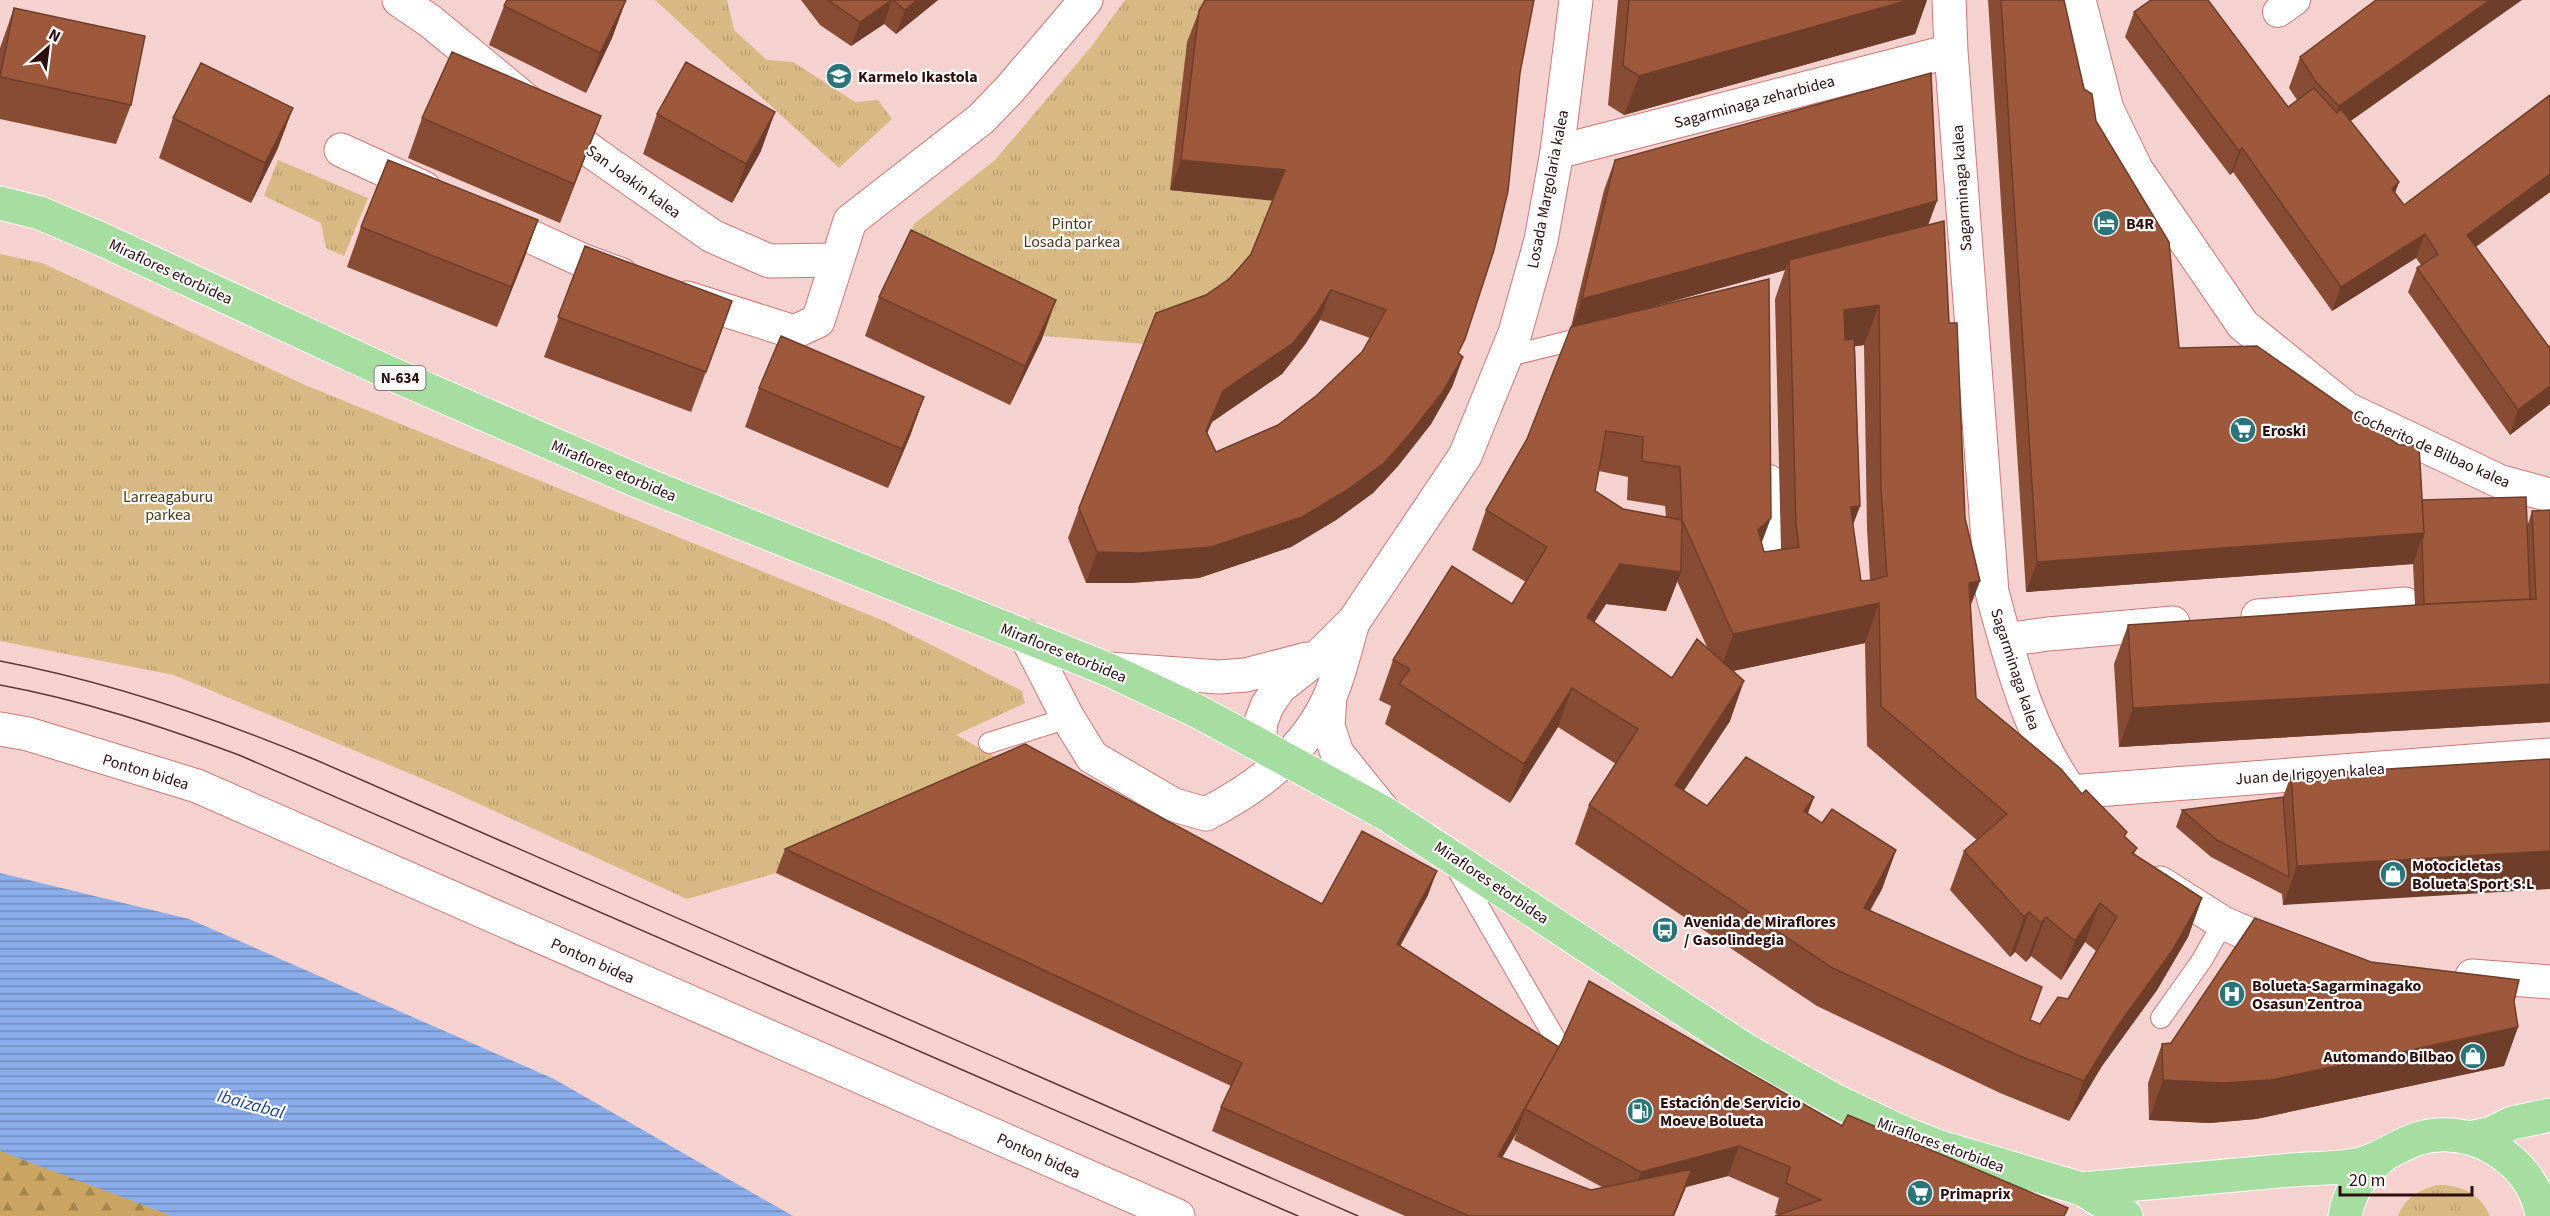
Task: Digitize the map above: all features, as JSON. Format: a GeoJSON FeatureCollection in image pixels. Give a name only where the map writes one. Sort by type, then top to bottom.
{"type":"FeatureCollection","features":[{"type":"Feature","properties":{"kind":"main road","name":"Miraflores etorbidea"},"geometry":{"type":"LineString","coordinates":[[0,203],[40,213],[101,239],[403,379],[640,482],[802,549],[1107,669],[1197,711],[1386,814],[1447,852],[1738,1057],[1899,1131],[2004,1168],[2082,1189],[2126,1216]]}},
{"type":"Feature","properties":{"kind":"main road"},"geometry":{"type":"LineString","coordinates":[[2469,1138],[2492,1133],[2512,1123],[2550,1115]]}},
{"type":"Feature","properties":{"kind":"main road","name":"Miraflores etorbidea"},"geometry":{"type":"LineString","coordinates":[[2082,1189],[2363,1164],[2406,1142],[2427,1136],[2448,1134],[2469,1138],[2502,1153],[2515,1164],[2535,1193],[2542,1216]]}},
{"type":"Feature","properties":{"kind":"main road","name":"Miraflores etorbidea"},"geometry":{"type":"LineString","coordinates":[[2345,1216],[2352,1193],[2362,1177],[2389,1151],[2406,1142]]}},
{"type":"Feature","properties":{"kind":"street","name":"San Joakin kalea"},"geometry":{"type":"LineString","coordinates":[[399,0],[437,27],[587,148],[712,236],[769,261],[836,260]]}},
{"type":"Feature","properties":{"kind":"street"},"geometry":{"type":"LineString","coordinates":[[341,150],[584,261],[794,332],[818,321],[850,221],[981,119],[1009,90],[1086,0]]}},
{"type":"Feature","properties":{"kind":"street","name":"Losada Margolaria kalea"},"geometry":{"type":"LineString","coordinates":[[1259,744],[1261,722],[1279,688],[1318,657],[1354,621],[1465,456],[1515,333],[1541,240],[1557,152],[1576,0]]}},
{"type":"Feature","properties":{"kind":"street","name":"Sagarminaga kalea"},"geometry":{"type":"LineString","coordinates":[[1949,0],[1992,592],[2005,640],[2040,741],[2070,792],[2092,820]]}},
{"type":"Feature","properties":{"kind":"street","name":"Cocherito de Bilbao kalea"},"geometry":{"type":"LineString","coordinates":[[2079,0],[2107,109],[2136,169],[2242,325],[2347,409],[2501,482],[2550,495]]}},
{"type":"Feature","properties":{"kind":"street","name":"Sagarminaga zeharbidea"},"geometry":{"type":"LineString","coordinates":[[1557,152],[1951,51]]}},
{"type":"Feature","properties":{"kind":"street"},"geometry":{"type":"LineString","coordinates":[[1768,456],[1772,561]]}},
{"type":"Feature","properties":{"kind":"street"},"geometry":{"type":"LineString","coordinates":[[2005,640],[2048,634],[2406,604]]}},
{"type":"Feature","properties":{"kind":"street","name":"Losada Margolaria kalea"},"geometry":{"type":"LineString","coordinates":[[1354,621],[1330,696],[1328,726],[1337,753],[1386,814]]}},
{"type":"Feature","properties":{"kind":"street","name":"Losada Margolaria kalea"},"geometry":{"type":"LineString","coordinates":[[1026,636],[1068,718],[1092,757],[1174,805],[1206,814],[1233,800],[1288,760],[1330,696]]}},
{"type":"Feature","properties":{"kind":"street"},"geometry":{"type":"LineString","coordinates":[[1107,669],[1201,676],[1237,676],[1318,657]]}},
{"type":"Feature","properties":{"kind":"street","name":"Ponton bidea"},"geometry":{"type":"LineString","coordinates":[[0,729],[27,734],[197,786],[1178,1216]]}},
{"type":"Feature","properties":{"kind":"street","name":"Juan de Irigoyen kalea"},"geometry":{"type":"LineString","coordinates":[[2070,792],[2550,755]]}},
{"type":"Feature","properties":{"kind":"street"},"geometry":{"type":"LineString","coordinates":[[2133,860],[2158,882],[2223,923],[2314,962]]}},
{"type":"Feature","properties":{"kind":"street"},"geometry":{"type":"LineString","coordinates":[[2443,974],[2550,982]]}},
{"type":"Feature","properties":{"kind":"lane"},"geometry":{"type":"LineString","coordinates":[[1505,357],[1610,331]]}},
{"type":"Feature","properties":{"kind":"lane"},"geometry":{"type":"LineString","coordinates":[[989,743],[1068,718]]}},
{"type":"Feature","properties":{"kind":"lane"},"geometry":{"type":"LineString","coordinates":[[1447,852],[1560,1047]]}},
{"type":"Feature","properties":{"kind":"lane"},"geometry":{"type":"LineString","coordinates":[[2161,1018],[2202,960],[2223,923]]}},
{"type":"Feature","properties":{"kind":"green space"},"geometry":{"type":"Polygon","coordinates":[[[655,0],[727,0],[734,30],[767,60],[793,62],[855,102],[878,100],[892,119],[839,168],[655,0]]]}},
{"type":"Feature","properties":{"kind":"green space","name":"Pintor Losada parkea"},"geometry":{"type":"Polygon","coordinates":[[[1125,0],[1211,0],[1170,190],[1274,201],[1240,284],[1145,344],[1044,336],[897,270],[914,224],[995,160],[1091,47],[1125,0]]]}},
{"type":"Feature","properties":{"kind":"green space"},"geometry":{"type":"Polygon","coordinates":[[[278,160],[368,198],[344,256],[326,248],[321,223],[264,196],[278,160]]]}},
{"type":"Feature","properties":{"kind":"green space","name":"Larreagaburu parkea"},"geometry":{"type":"Polygon","coordinates":[[[0,254],[42,263],[305,385],[884,621],[1022,691],[1025,703],[956,735],[1016,768],[776,873],[687,899],[442,787],[174,675],[0,641],[0,254]]]}},
{"type":"Feature","properties":{"kind":"green space"},"geometry":{"type":"Polygon","coordinates":[[[0,1151],[6,1152],[172,1216],[0,1216],[0,1151]]]}},
{"type":"Feature","properties":{"kind":"green space"},"geometry":{"type":"Polygon","coordinates":[[[2437,1185],[2454,1186],[2469,1192],[2481,1202],[2490,1216],[2398,1216],[2413,1196],[2437,1185]]]}},
{"type":"Feature","properties":{"kind":"water","name":"Ibaizabal"},"geometry":{"type":"Polygon","coordinates":[[[0,873],[189,919],[554,1079],[793,1216],[172,1216],[0,1151],[0,873]]]}},
{"type":"Feature","properties":{"kind":"building"},"geometry":{"type":"Polygon","coordinates":[[[507,0],[626,0],[600,53],[504,6],[507,0]]]}},
{"type":"Feature","properties":{"kind":"building"},"geometry":{"type":"Polygon","coordinates":[[[828,0],[892,0],[860,22],[828,0]]]}},
{"type":"Feature","properties":{"kind":"building"},"geometry":{"type":"Polygon","coordinates":[[[893,0],[917,0],[905,10],[893,0]]]}},
{"type":"Feature","properties":{"kind":"building"},"geometry":{"type":"Polygon","coordinates":[[[1205,0],[1534,0],[1520,73],[1508,191],[1494,250],[1465,339],[1458,353],[1463,357],[1442,393],[1384,463],[1347,490],[1302,517],[1211,547],[1140,553],[1097,552],[1079,508],[1156,313],[1206,295],[1229,279],[1240,267],[1251,254],[1285,170],[1181,160],[1199,11],[1205,0]],[[1331,290],[1317,313],[1293,343],[1223,391],[1206,431],[1216,452],[1278,425],[1316,396],[1362,352],[1386,310],[1331,290]]]}},
{"type":"Feature","properties":{"kind":"building"},"geometry":{"type":"Polygon","coordinates":[[[1629,0],[1909,0],[1639,76],[1623,66],[1629,0]]]}},
{"type":"Feature","properties":{"kind":"building"},"geometry":{"type":"Polygon","coordinates":[[[2001,0],[2064,0],[2084,89],[2092,94],[2096,121],[2169,242],[2179,348],[2257,346],[2399,445],[2419,445],[2424,533],[2037,562],[2001,0]]]}},
{"type":"Feature","properties":{"kind":"building"},"geometry":{"type":"Polygon","coordinates":[[[2151,0],[2208,0],[2288,107],[2314,88],[2337,113],[2341,109],[2399,182],[2392,189],[2404,205],[2550,95],[2550,174],[2467,235],[2550,346],[2550,386],[2518,410],[2417,268],[2438,254],[2425,234],[2341,287],[2242,148],[2239,151],[2134,12],[2151,0]]]}},
{"type":"Feature","properties":{"kind":"building"},"geometry":{"type":"Polygon","coordinates":[[[2376,0],[2490,0],[2339,106],[2316,82],[2300,57],[2376,0]]]}},
{"type":"Feature","properties":{"kind":"building"},"geometry":{"type":"Polygon","coordinates":[[[14,8],[145,36],[131,105],[0,77],[14,8]]]}},
{"type":"Feature","properties":{"kind":"building"},"geometry":{"type":"Polygon","coordinates":[[[452,52],[601,116],[574,184],[422,118],[452,52]]]}},
{"type":"Feature","properties":{"kind":"building"},"geometry":{"type":"Polygon","coordinates":[[[686,62],[775,112],[746,164],[657,114],[686,62]]]}},
{"type":"Feature","properties":{"kind":"building"},"geometry":{"type":"Polygon","coordinates":[[[201,63],[293,108],[265,163],[173,118],[201,63]]]}},
{"type":"Feature","properties":{"kind":"building"},"geometry":{"type":"Polygon","coordinates":[[[1931,73],[1937,201],[1582,299],[1615,160],[1931,73]]]}},
{"type":"Feature","properties":{"kind":"building"},"geometry":{"type":"Polygon","coordinates":[[[388,160],[538,220],[511,287],[361,227],[388,160]]]}},
{"type":"Feature","properties":{"kind":"building"},"geometry":{"type":"Polygon","coordinates":[[[1944,221],[1949,323],[1957,323],[1965,518],[1980,581],[1969,583],[1976,698],[2061,769],[2082,794],[2086,790],[2127,832],[2124,836],[2137,848],[2132,853],[2202,898],[2172,951],[2117,1027],[2084,1081],[2015,1054],[1831,967],[1589,805],[1638,729],[1572,688],[1524,764],[1399,684],[1410,669],[1393,660],[1452,566],[1512,604],[1547,547],[1486,510],[1527,439],[1571,327],[1769,279],[1771,518],[1758,530],[1764,552],[1799,547],[1796,526],[1789,260],[1944,221]],[[1879,305],[1844,310],[1845,340],[1854,339],[1860,506],[1851,507],[1861,581],[1887,576],[1881,489],[1879,305]],[[1606,431],[1595,491],[1623,509],[1682,520],[1680,467],[1642,461],[1643,437],[1606,431]],[[1682,520],[1681,572],[1620,564],[1587,617],[1672,678],[1697,639],[1744,681],[1675,785],[1707,806],[1746,757],[1814,797],[1804,811],[1822,823],[1832,809],[1896,850],[1864,908],[2042,987],[2030,1020],[2040,1024],[2058,997],[2068,999],[2117,917],[2100,903],[2075,941],[2046,917],[2041,923],[2029,912],[2024,917],[1964,851],[2007,814],[1881,706],[1879,603],[1733,634],[1682,520]]]}},
{"type":"Feature","properties":{"kind":"building"},"geometry":{"type":"Polygon","coordinates":[[[911,230],[1056,300],[1025,366],[879,297],[911,230]]]}},
{"type":"Feature","properties":{"kind":"building"},"geometry":{"type":"Polygon","coordinates":[[[585,246],[732,301],[706,372],[558,317],[585,246]]]}},
{"type":"Feature","properties":{"kind":"building"},"geometry":{"type":"Polygon","coordinates":[[[781,336],[924,397],[902,449],[759,388],[781,336]]]}},
{"type":"Feature","properties":{"kind":"building"},"geometry":{"type":"Polygon","coordinates":[[[2526,497],[2530,599],[2424,604],[2422,500],[2526,497]]]}},
{"type":"Feature","properties":{"kind":"building"},"geometry":{"type":"Polygon","coordinates":[[[2550,510],[2550,684],[2133,708],[2128,625],[2536,599],[2532,511],[2550,510]]]}},
{"type":"Feature","properties":{"kind":"building"},"geometry":{"type":"Polygon","coordinates":[[[1025,744],[1322,904],[1362,831],[1437,871],[1397,944],[1559,1047],[1498,1156],[1591,1190],[1692,1169],[1673,1216],[1469,1216],[1221,1107],[1242,1063],[785,849],[1025,744]]]}},
{"type":"Feature","properties":{"kind":"building"},"geometry":{"type":"Polygon","coordinates":[[[2550,759],[2550,851],[2297,866],[2291,775],[2550,759]]]}},
{"type":"Feature","properties":{"kind":"building"},"geometry":{"type":"Polygon","coordinates":[[[2283,797],[2289,877],[2217,840],[2182,810],[2283,797]]]}},
{"type":"Feature","properties":{"kind":"building"},"geometry":{"type":"Polygon","coordinates":[[[2255,918],[2371,962],[2519,980],[2514,1001],[2518,1027],[2271,1080],[2223,1083],[2163,1080],[2162,1044],[2171,1043],[2255,918]]]}},
{"type":"Feature","properties":{"kind":"building"},"geometry":{"type":"Polygon","coordinates":[[[1589,981],[1842,1126],[1848,1115],[2068,1208],[2064,1216],[1775,1216],[1821,1200],[1786,1183],[1790,1167],[1739,1146],[1641,1172],[1525,1109],[1562,1041],[1589,981]]]}},
{"type":"Feature","properties":{"kind":"tram line"},"geometry":{"type":"LineString","coordinates":[[0,661],[81,679],[161,702],[239,729],[316,760],[1358,1216]]}},
{"type":"Feature","properties":{"kind":"tram line"},"geometry":{"type":"LineString","coordinates":[[0,685],[61,698],[121,715],[239,755],[1298,1216]]}},
{"type":"Feature","properties":{"kind":"place","name":"Karmelo Ikastola"},"geometry":{"type":"Point","coordinates":[839,76]}},
{"type":"Feature","properties":{"kind":"place","name":"B4R"},"geometry":{"type":"Point","coordinates":[2106,223]}},
{"type":"Feature","properties":{"kind":"place","name":"Eroski"},"geometry":{"type":"Point","coordinates":[2243,430]}},
{"type":"Feature","properties":{"kind":"place","name":"Motocicletas Bolueta Sport S.L"},"geometry":{"type":"Point","coordinates":[2393,874]}},
{"type":"Feature","properties":{"kind":"place","name":"Avenida de Miraflores / Gasolindegia"},"geometry":{"type":"Point","coordinates":[1665,930]}},
{"type":"Feature","properties":{"kind":"place","name":"Bolueta-Sagarminagako Osasun Zentroa"},"geometry":{"type":"Point","coordinates":[2232,994]}},
{"type":"Feature","properties":{"kind":"place","name":"Automando Bilbao"},"geometry":{"type":"Point","coordinates":[2473,1056]}},
{"type":"Feature","properties":{"kind":"place","name":"Estación de Servicio Moeve Bolueta"},"geometry":{"type":"Point","coordinates":[1640,1111]}},
{"type":"Feature","properties":{"kind":"place","name":"Primaprix"},"geometry":{"type":"Point","coordinates":[1920,1193]}}]}
